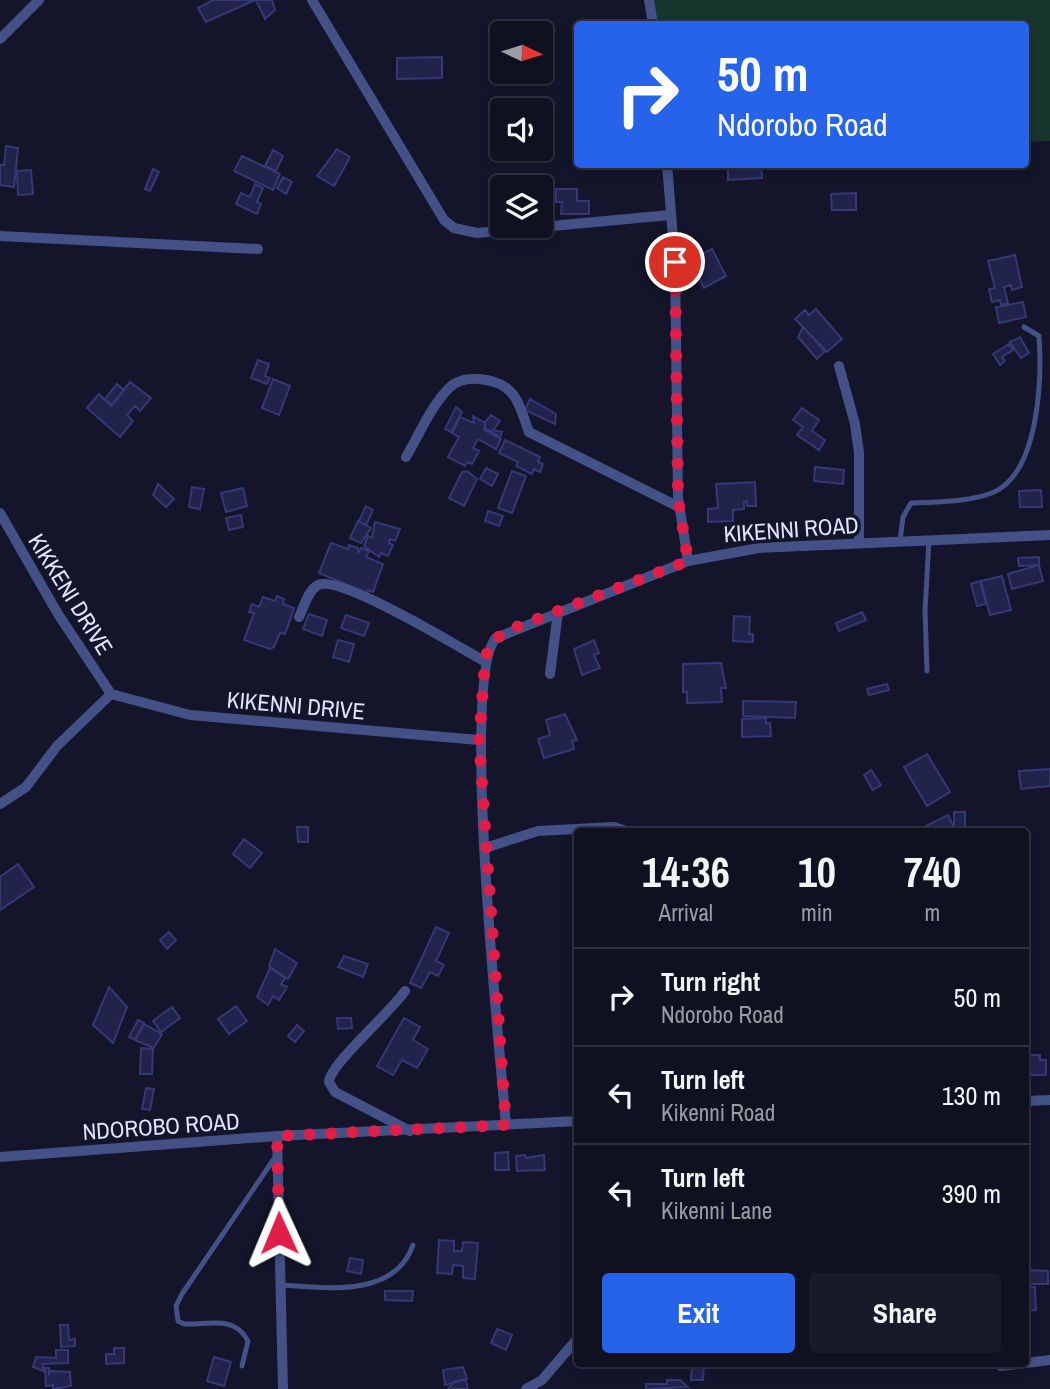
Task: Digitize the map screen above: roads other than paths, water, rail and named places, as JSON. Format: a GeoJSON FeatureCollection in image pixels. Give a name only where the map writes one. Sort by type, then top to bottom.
{"type":"FeatureCollection","features":[{"type":"Feature","properties":{"kind":"street"},"geometry":{"type":"LineString","coordinates":[[0,39],[39,0]]}},
{"type":"Feature","properties":{"kind":"street"},"geometry":{"type":"LineString","coordinates":[[312,0],[444,220],[454,228],[478,233],[670,215]]}},
{"type":"Feature","properties":{"kind":"street"},"geometry":{"type":"LineString","coordinates":[[649,0],[652,21]]}},
{"type":"Feature","properties":{"kind":"street"},"geometry":{"type":"LineString","coordinates":[[667,168],[676,275],[678,507],[688,561]]}},
{"type":"Feature","properties":{"kind":"street"},"geometry":{"type":"LineString","coordinates":[[0,236],[258,249]]}},
{"type":"Feature","properties":{"kind":"street"},"geometry":{"type":"LineString","coordinates":[[839,366],[855,424],[859,453],[859,543]]}},
{"type":"Feature","properties":{"kind":"street"},"geometry":{"type":"LineString","coordinates":[[406,457],[447,391],[456,382],[492,380],[503,383],[514,394],[529,432],[678,507]]}},
{"type":"Feature","properties":{"kind":"street","name":"KIKKENI DRIVE"},"geometry":{"type":"LineString","coordinates":[[0,513],[58,614],[111,694]]}},
{"type":"Feature","properties":{"kind":"street","name":"KIKENNI ROAD"},"geometry":{"type":"LineString","coordinates":[[485,661],[489,645],[496,638],[688,561],[759,548],[1050,535]]}},
{"type":"Feature","properties":{"kind":"street"},"geometry":{"type":"LineString","coordinates":[[299,617],[312,591],[319,584],[334,583],[371,598],[485,661],[479,740],[506,1125]]}},
{"type":"Feature","properties":{"kind":"street"},"geometry":{"type":"LineString","coordinates":[[550,674],[558,612]]}},
{"type":"Feature","properties":{"kind":"street"},"geometry":{"type":"LineString","coordinates":[[0,804],[26,787],[57,746],[111,694]]}},
{"type":"Feature","properties":{"kind":"street","name":"KIKENNI DRIVE"},"geometry":{"type":"LineString","coordinates":[[111,694],[190,715],[479,740]]}},
{"type":"Feature","properties":{"kind":"street"},"geometry":{"type":"LineString","coordinates":[[595,828],[617,828]]}},
{"type":"Feature","properties":{"kind":"street"},"geometry":{"type":"LineString","coordinates":[[485,848],[538,831],[574,829]]}},
{"type":"Feature","properties":{"kind":"street"},"geometry":{"type":"LineString","coordinates":[[405,991],[390,1012],[335,1067],[329,1083],[335,1092],[410,1132]]}},
{"type":"Feature","properties":{"kind":"street"},"geometry":{"type":"LineString","coordinates":[[1029,1101],[1050,1100]]}},
{"type":"Feature","properties":{"kind":"street","name":"NDOROBO ROAD"},"geometry":{"type":"LineString","coordinates":[[0,1157],[277,1136],[410,1132],[574,1121]]}},
{"type":"Feature","properties":{"kind":"street"},"geometry":{"type":"LineString","coordinates":[[277,1136],[283,1389]]}},
{"type":"Feature","properties":{"kind":"street"},"geometry":{"type":"LineString","coordinates":[[526,1389],[542,1380],[574,1343]]}},
{"type":"Feature","properties":{"kind":"street"},"geometry":{"type":"LineString","coordinates":[[1029,1363],[1050,1360]]}},
{"type":"Feature","properties":{"kind":"lane"},"geometry":{"type":"LineString","coordinates":[[900,541],[902,517],[911,503],[980,495],[1001,488],[1016,469],[1032,439],[1040,372],[1039,336],[1024,327]]}},
{"type":"Feature","properties":{"kind":"lane"},"geometry":{"type":"LineString","coordinates":[[927,671],[925,611],[929,540]]}},
{"type":"Feature","properties":{"kind":"lane"},"geometry":{"type":"LineString","coordinates":[[243,1366],[248,1342],[238,1327],[226,1323],[184,1324],[175,1317],[176,1306],[278,1153]]}},
{"type":"Feature","properties":{"kind":"lane"},"geometry":{"type":"LineString","coordinates":[[281,1285],[330,1288],[376,1282],[399,1270],[408,1259],[413,1245]]}}]}
